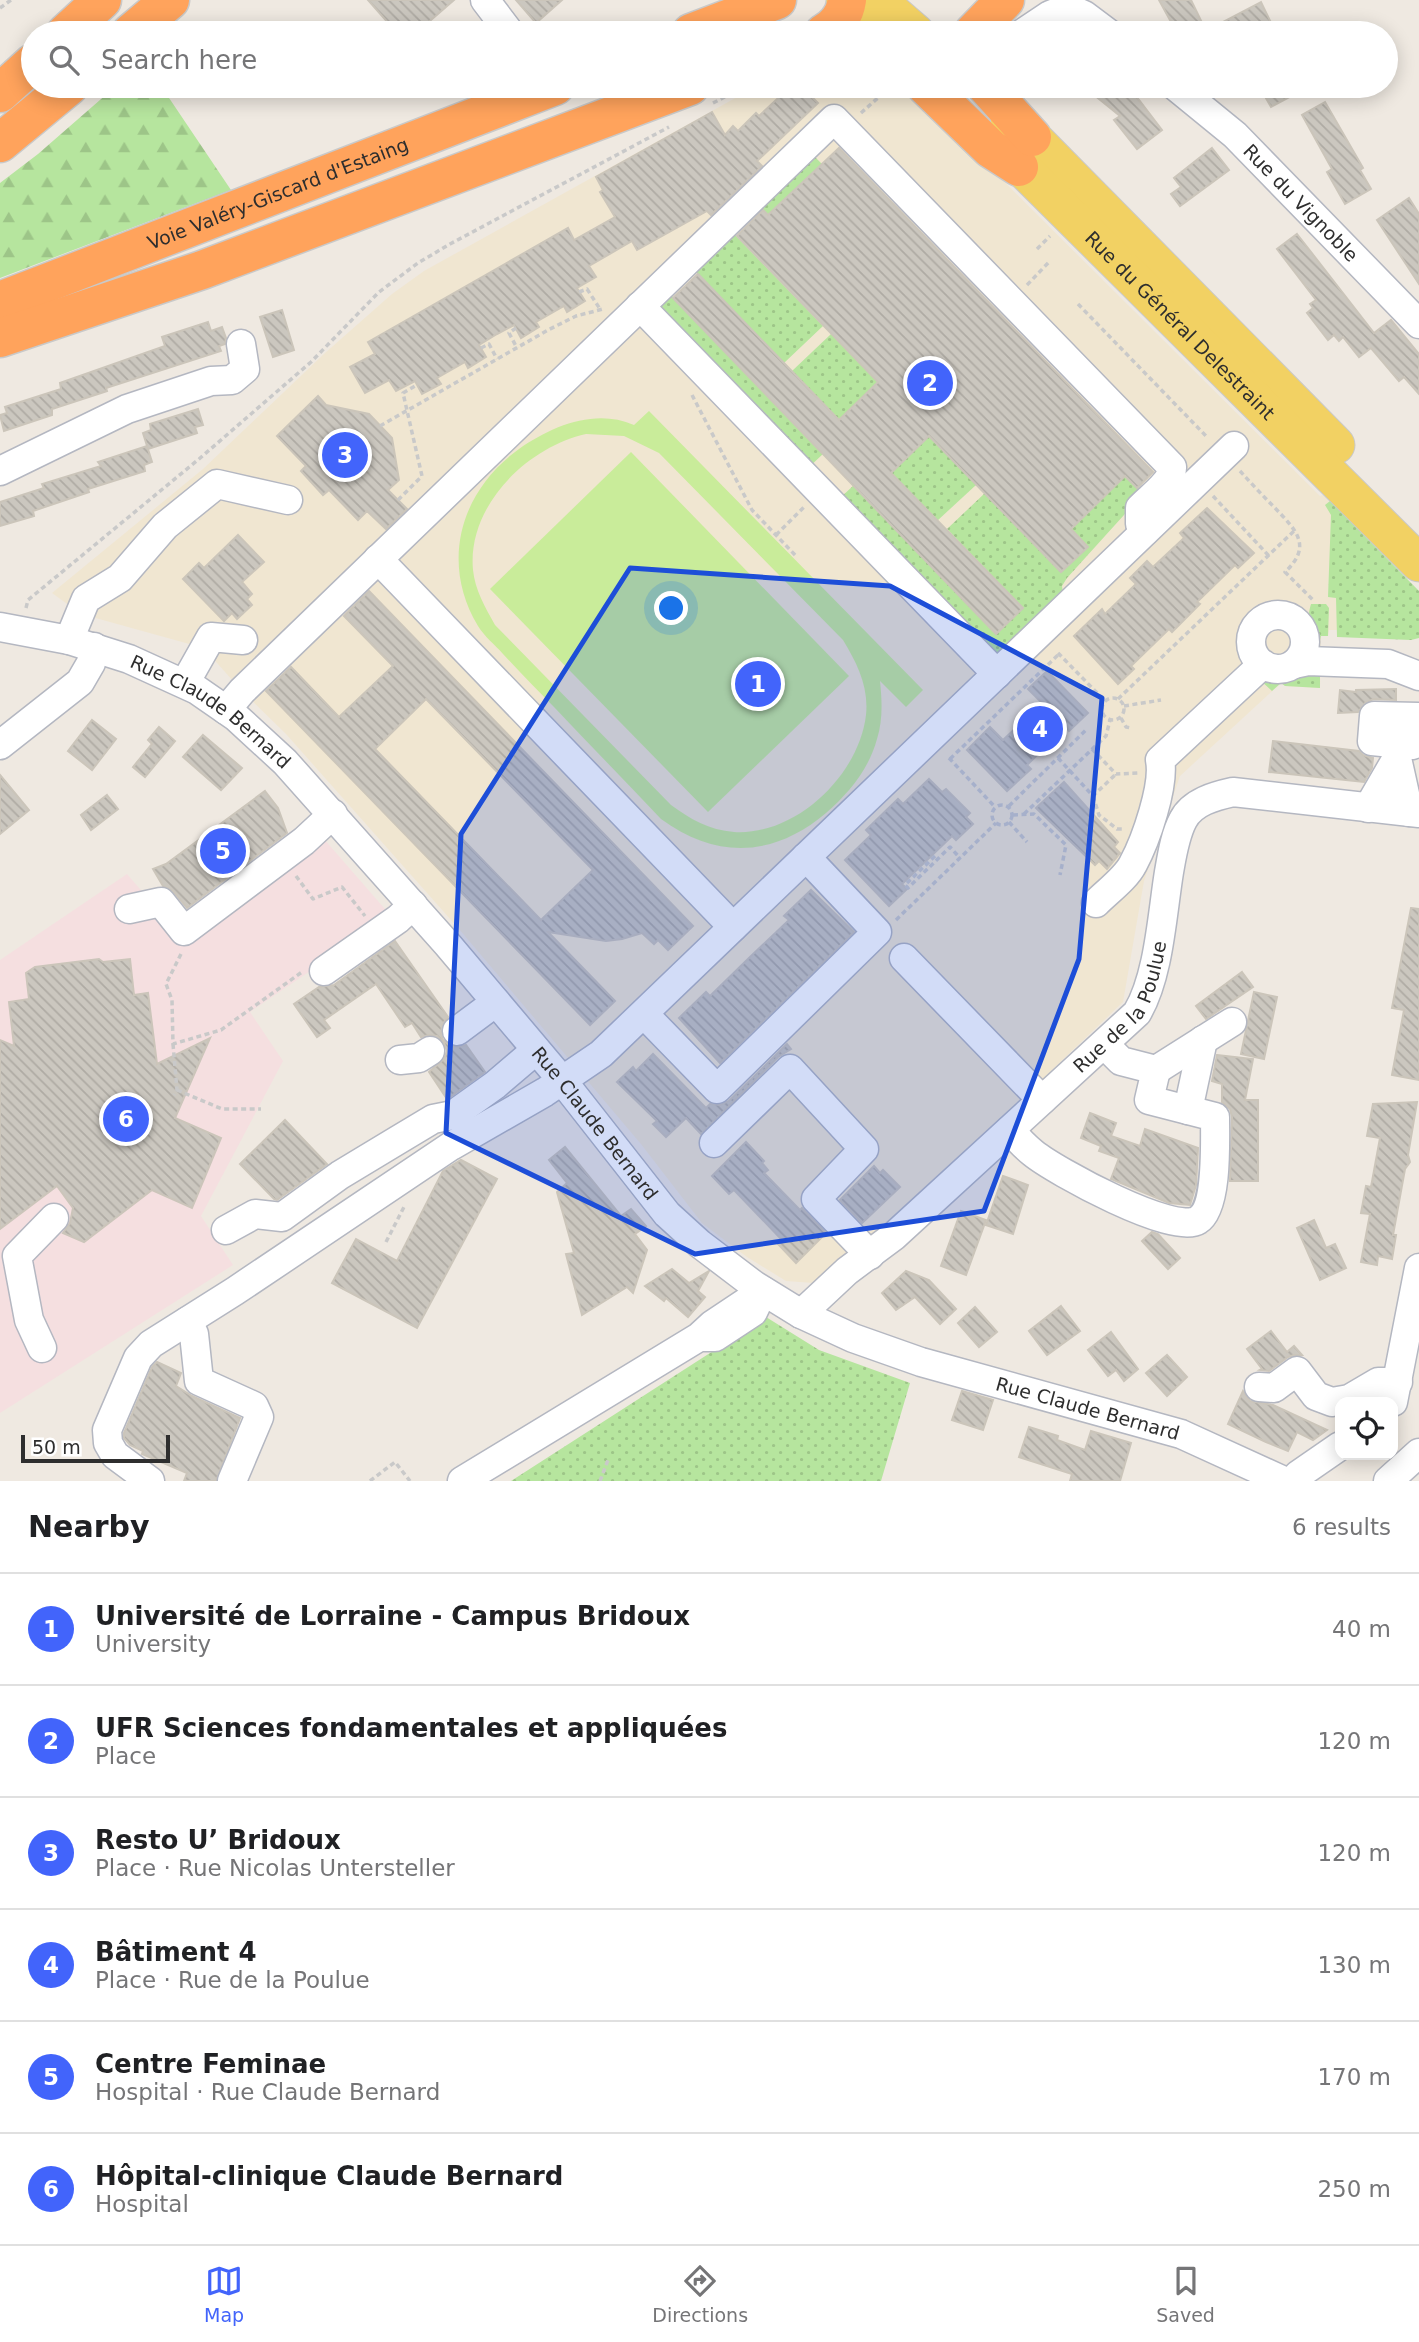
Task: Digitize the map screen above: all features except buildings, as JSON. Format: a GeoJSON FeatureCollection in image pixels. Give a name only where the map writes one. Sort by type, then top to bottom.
{"type":"FeatureCollection","features":[{"type":"Feature","properties":{"kind":"highway"},"geometry":{"type":"LineString","coordinates":[[79,21],[103,0]]}},
{"type":"Feature","properties":{"kind":"highway"},"geometry":{"type":"LineString","coordinates":[[145,21],[170,0]]}},
{"type":"Feature","properties":{"kind":"highway"},"geometry":{"type":"LineString","coordinates":[[722,21],[777,0]]}},
{"type":"Feature","properties":{"kind":"highway"},"geometry":{"type":"LineString","coordinates":[[839,21],[854,0]]}},
{"type":"Feature","properties":{"kind":"highway"},"geometry":{"type":"LineString","coordinates":[[984,21],[1004,0]]}},
{"type":"Feature","properties":{"kind":"highway"},"geometry":{"type":"LineString","coordinates":[[0,93],[21,74]]}},
{"type":"Feature","properties":{"kind":"highway"},"geometry":{"type":"LineString","coordinates":[[0,143],[54,98]]}},
{"type":"Feature","properties":{"kind":"highway","name":"Voie Valéry-Giscard d'Estaing"},"geometry":{"type":"LineString","coordinates":[[0,301],[524,98]]}},
{"type":"Feature","properties":{"kind":"highway"},"geometry":{"type":"LineString","coordinates":[[0,338],[692,98]]}},
{"type":"Feature","properties":{"kind":"highway"},"geometry":{"type":"LineString","coordinates":[[938,98],[991,149],[1026,152]]}},
{"type":"Feature","properties":{"kind":"highway"},"geometry":{"type":"LineString","coordinates":[[993,98],[1026,152]]}},
{"type":"Feature","properties":{"kind":"main road"},"geometry":{"type":"LineString","coordinates":[[854,0],[874,21]]}},
{"type":"Feature","properties":{"kind":"main road"},"geometry":{"type":"LineString","coordinates":[[854,0],[893,21]]}},
{"type":"Feature","properties":{"kind":"main road","name":"Rue du Général Delestraint"},"geometry":{"type":"LineString","coordinates":[[957,98],[1026,152],[1419,529]]}},
{"type":"Feature","properties":{"kind":"main road","name":"Rue du Général Delestraint"},"geometry":{"type":"LineString","coordinates":[[984,98],[1026,152],[1419,563]]}},
{"type":"Feature","properties":{"kind":"street"},"geometry":{"type":"LineString","coordinates":[[485,0],[501,21]]}},
{"type":"Feature","properties":{"kind":"street"},"geometry":{"type":"LineString","coordinates":[[1041,21],[1068,8],[1092,21]]}},
{"type":"Feature","properties":{"kind":"street","name":"Rue du Vignoble"},"geometry":{"type":"LineString","coordinates":[[1190,98],[1235,135],[1419,324]]}},
{"type":"Feature","properties":{"kind":"street"},"geometry":{"type":"LineString","coordinates":[[226,710],[242,691],[834,118],[1172,467],[1167,481],[1140,508],[1140,524],[1145,531]]}},
{"type":"Feature","properties":{"kind":"street"},"geometry":{"type":"LineString","coordinates":[[640,306],[997,674]]}},
{"type":"Feature","properties":{"kind":"street"},"geometry":{"type":"LineString","coordinates":[[0,471],[127,409],[211,382],[232,380],[245,369],[241,344]]}},
{"type":"Feature","properties":{"kind":"street"},"geometry":{"type":"LineString","coordinates":[[150,1481],[116,1455],[108,1443],[107,1430],[138,1358],[151,1344],[451,1146],[545,1092],[601,1054],[1234,446]]}},
{"type":"Feature","properties":{"kind":"street"},"geometry":{"type":"LineString","coordinates":[[0,745],[80,682],[91,663],[82,644],[86,599],[120,578],[165,526],[217,484],[288,500]]}},
{"type":"Feature","properties":{"kind":"street"},"geometry":{"type":"LineString","coordinates":[[378,559],[733,928]]}},
{"type":"Feature","properties":{"kind":"street"},"geometry":{"type":"LineString","coordinates":[[1419,656],[1352,653],[1320,646],[1304,635],[1296,621],[1288,617],[1271,616],[1263,620],[1257,625],[1251,641],[1256,658],[1263,664],[1278,669],[1308,661],[1388,664],[1419,676]]}},
{"type":"Feature","properties":{"kind":"street","name":"Rue Claude Bernard"},"geometry":{"type":"LineString","coordinates":[[0,627],[82,644],[130,659],[185,683],[226,710],[285,762],[413,905],[561,1079],[680,1228],[763,1291],[801,1314],[853,1338],[921,1362],[1181,1434],[1284,1481]]}},
{"type":"Feature","properties":{"kind":"street"},"geometry":{"type":"LineString","coordinates":[[1294,664],[1304,650],[1304,635]]}},
{"type":"Feature","properties":{"kind":"street"},"geometry":{"type":"LineString","coordinates":[[185,683],[211,637],[243,640]]}},
{"type":"Feature","properties":{"kind":"street"},"geometry":{"type":"LineString","coordinates":[[1096,903],[1133,866],[1160,789],[1161,766],[1263,664]]}},
{"type":"Feature","properties":{"kind":"street"},"geometry":{"type":"LineString","coordinates":[[1405,748],[1373,741],[1374,716],[1419,717]]}},
{"type":"Feature","properties":{"kind":"street"},"geometry":{"type":"LineString","coordinates":[[1368,807],[1405,748]]}},
{"type":"Feature","properties":{"kind":"street"},"geometry":{"type":"LineString","coordinates":[[1405,748],[1414,813]]}},
{"type":"Feature","properties":{"kind":"street","name":"Rue de la Poulue"},"geometry":{"type":"LineString","coordinates":[[801,1314],[847,1271],[894,1236],[1130,1020],[1145,1000],[1151,979],[1172,855],[1184,818],[1208,798],[1233,792],[1414,813]]}},
{"type":"Feature","properties":{"kind":"street"},"geometry":{"type":"LineString","coordinates":[[129,909],[161,902],[184,931],[304,841],[332,814]]}},
{"type":"Feature","properties":{"kind":"street"},"geometry":{"type":"LineString","coordinates":[[644,1014],[717,1089],[877,932],[806,857]]}},
{"type":"Feature","properties":{"kind":"street"},"geometry":{"type":"LineString","coordinates":[[315,970],[398,919],[413,905]]}},
{"type":"Feature","properties":{"kind":"street"},"geometry":{"type":"LineString","coordinates":[[904,958],[1042,1100]]}},
{"type":"Feature","properties":{"kind":"street"},"geometry":{"type":"LineString","coordinates":[[457,1031],[496,1002]]}},
{"type":"Feature","properties":{"kind":"street"},"geometry":{"type":"LineString","coordinates":[[1010,1130],[1034,1154],[1092,1190],[1178,1222],[1195,1222],[1205,1210],[1211,1190],[1215,1165],[1215,1117],[1149,1100],[1156,1070],[1232,1022]]}},
{"type":"Feature","properties":{"kind":"street"},"geometry":{"type":"LineString","coordinates":[[1188,1110],[1203,1040]]}},
{"type":"Feature","properties":{"kind":"street"},"geometry":{"type":"LineString","coordinates":[[1105,1045],[1121,1061],[1156,1070]]}},
{"type":"Feature","properties":{"kind":"street"},"geometry":{"type":"LineString","coordinates":[[226,1230],[255,1214],[282,1217],[340,1175],[389,1145],[433,1119],[453,1115],[495,1085],[536,1050]]}},
{"type":"Feature","properties":{"kind":"street"},"geometry":{"type":"LineString","coordinates":[[400,1060],[419,1058],[430,1051]]}},
{"type":"Feature","properties":{"kind":"street"},"geometry":{"type":"LineString","coordinates":[[714,1143],[790,1069],[864,1149],[816,1199],[870,1255]]}},
{"type":"Feature","properties":{"kind":"street"},"geometry":{"type":"LineString","coordinates":[[42,1348],[29,1320],[16,1256],[54,1218]]}},
{"type":"Feature","properties":{"kind":"street"},"geometry":{"type":"LineString","coordinates":[[1259,1387],[1274,1388],[1297,1371],[1316,1396],[1332,1402],[1349,1399],[1378,1382],[1402,1383],[1419,1268]]}},
{"type":"Feature","properties":{"kind":"street"},"geometry":{"type":"LineString","coordinates":[[462,1481],[699,1336],[715,1337],[753,1312],[763,1291]]}},
{"type":"Feature","properties":{"kind":"street"},"geometry":{"type":"LineString","coordinates":[[188,1321],[194,1334],[198,1381],[254,1406],[258,1417],[232,1481]]}},
{"type":"Feature","properties":{"kind":"street"},"geometry":{"type":"LineString","coordinates":[[1294,1481],[1298,1475],[1335,1449]]}},
{"type":"Feature","properties":{"kind":"street"},"geometry":{"type":"LineString","coordinates":[[1388,1481],[1419,1453]]}},
{"type":"Feature","properties":{"kind":"path"},"geometry":{"type":"LineString","coordinates":[[0,8],[10,0]]}},
{"type":"Feature","properties":{"kind":"path"},"geometry":{"type":"LineString","coordinates":[[863,110],[878,98]]}},
{"type":"Feature","properties":{"kind":"path"},"geometry":{"type":"LineString","coordinates":[[26,608],[28,600],[311,362],[379,292],[418,263],[450,244],[675,124]]}},
{"type":"Feature","properties":{"kind":"path"},"geometry":{"type":"LineString","coordinates":[[1027,285],[1049,262]]}},
{"type":"Feature","properties":{"kind":"path"},"geometry":{"type":"LineString","coordinates":[[579,292],[587,289],[600,309]]}},
{"type":"Feature","properties":{"kind":"path"},"geometry":{"type":"LineString","coordinates":[[380,426],[576,316],[600,309],[640,306]]}},
{"type":"Feature","properties":{"kind":"path"},"geometry":{"type":"LineString","coordinates":[[516,328],[509,333],[518,348]]}},
{"type":"Feature","properties":{"kind":"path"},"geometry":{"type":"LineString","coordinates":[[481,348],[489,344],[497,360]]}},
{"type":"Feature","properties":{"kind":"path"},"geometry":{"type":"LineString","coordinates":[[398,500],[422,476],[403,393],[417,385]]}},
{"type":"Feature","properties":{"kind":"path"},"geometry":{"type":"LineString","coordinates":[[690,391],[752,510],[797,557]]}},
{"type":"Feature","properties":{"kind":"path"},"geometry":{"type":"LineString","coordinates":[[1199,480],[1269,556]]}},
{"type":"Feature","properties":{"kind":"path"},"geometry":{"type":"LineString","coordinates":[[1118,699],[1295,530]]}},
{"type":"Feature","properties":{"kind":"path"},"geometry":{"type":"LineString","coordinates":[[1039,634],[1105,701]]}},
{"type":"Feature","properties":{"kind":"path"},"geometry":{"type":"LineString","coordinates":[[950,759],[1059,654]]}},
{"type":"Feature","properties":{"kind":"path"},"geometry":{"type":"LineString","coordinates":[[1110,720],[1102,712],[1105,701],[1118,699],[1124,706]]}},
{"type":"Feature","properties":{"kind":"path"},"geometry":{"type":"LineString","coordinates":[[1124,706],[1161,700]]}},
{"type":"Feature","properties":{"kind":"path"},"geometry":{"type":"LineString","coordinates":[[1124,706],[1121,718],[1126,727],[1131,728]]}},
{"type":"Feature","properties":{"kind":"path"},"geometry":{"type":"LineString","coordinates":[[1110,720],[1121,718]]}},
{"type":"Feature","properties":{"kind":"path"},"geometry":{"type":"LineString","coordinates":[[1024,814],[1106,736],[1110,720]]}},
{"type":"Feature","properties":{"kind":"path"},"geometry":{"type":"LineString","coordinates":[[1009,806],[1086,730]]}},
{"type":"Feature","properties":{"kind":"path"},"geometry":{"type":"LineString","coordinates":[[930,738],[995,807]]}},
{"type":"Feature","properties":{"kind":"path"},"geometry":{"type":"LineString","coordinates":[[1092,749],[1115,774]]}},
{"type":"Feature","properties":{"kind":"path"},"geometry":{"type":"LineString","coordinates":[[1058,758],[1093,796],[1099,815],[1117,830],[1129,829],[1144,835]]}},
{"type":"Feature","properties":{"kind":"path"},"geometry":{"type":"LineString","coordinates":[[1093,796],[1115,774],[1161,766]]}},
{"type":"Feature","properties":{"kind":"path"},"geometry":{"type":"LineString","coordinates":[[1009,806],[1002,804],[995,807],[992,813],[996,823],[1002,825],[1009,822],[1013,815]]}},
{"type":"Feature","properties":{"kind":"path"},"geometry":{"type":"LineString","coordinates":[[1009,806],[1013,815]]}},
{"type":"Feature","properties":{"kind":"path"},"geometry":{"type":"LineString","coordinates":[[1013,815],[1034,814],[1066,845],[1060,875]]}},
{"type":"Feature","properties":{"kind":"path"},"geometry":{"type":"LineString","coordinates":[[1009,822],[1027,842]]}},
{"type":"Feature","properties":{"kind":"path"},"geometry":{"type":"LineString","coordinates":[[877,932],[892,923],[996,823]]}},
{"type":"Feature","properties":{"kind":"path"},"geometry":{"type":"LineString","coordinates":[[936,856],[905,885],[908,888],[950,847],[960,858]]}},
{"type":"Feature","properties":{"kind":"path"},"geometry":{"type":"LineString","coordinates":[[283,857],[313,899],[342,887],[371,924]]}},
{"type":"Feature","properties":{"kind":"path"},"geometry":{"type":"LineString","coordinates":[[185,946],[166,984],[172,1000],[176,1093],[222,1109],[261,1109]]}},
{"type":"Feature","properties":{"kind":"path"},"geometry":{"type":"LineString","coordinates":[[173,1044],[220,1030],[315,970]]}},
{"type":"Feature","properties":{"kind":"path"},"geometry":{"type":"LineString","coordinates":[[600,1481],[608,1460]]}},
{"type":"Feature","properties":{"kind":"path"},"geometry":{"type":"LineString","coordinates":[[370,1481],[396,1462],[410,1481]]}},
{"type":"Feature","properties":{"kind":"highlighted area"},"geometry":{"type":"Polygon","coordinates":[[[630,568],[890,586],[1102,698],[1079,959],[984,1211],[695,1254],[446,1133],[461,834],[630,568]]]}},
{"type":"Feature","properties":{"kind":"shaded area"},"geometry":{"type":"Polygon","coordinates":[[[735,98],[918,98],[1320,496],[1323,495],[1366,537],[1338,630],[1329,630],[1328,636],[1321,636],[1320,688],[1285,686],[1281,683],[1180,776],[1144,881],[1123,1002],[910,1206],[814,1283],[786,1281],[747,1257],[702,1223],[641,1144],[459,929],[286,734],[209,654],[193,645],[81,614],[52,593],[203,469],[325,353],[392,294],[424,271],[735,98]]]}},
{"type":"Feature","properties":{"kind":"shaded area"},"geometry":{"type":"Polygon","coordinates":[[[324,839],[391,916],[250,1012],[283,1061],[201,1216],[233,1265],[0,1413],[0,960],[127,874],[184,940],[324,839]]]}},
{"type":"Feature","properties":{"kind":"green space"},"geometry":{"type":"Polygon","coordinates":[[[102,98],[169,98],[231,190],[0,278],[0,183],[102,98]]]}},
{"type":"Feature","properties":{"kind":"green space"},"geometry":{"type":"Polygon","coordinates":[[[810,152],[822,164],[768,215],[759,206],[732,232],[823,326],[784,363],[694,270],[669,293],[823,454],[807,469],[661,314],[658,305],[662,295],[810,152]]]}},
{"type":"Feature","properties":{"kind":"green space"},"geometry":{"type":"Polygon","coordinates":[[[831,334],[878,382],[839,420],[792,371],[831,334]]]}},
{"type":"Feature","properties":{"kind":"green space"},"geometry":{"type":"Polygon","coordinates":[[[649,411],[923,690],[906,707],[880,681],[882,703],[879,732],[863,770],[850,789],[806,828],[766,845],[724,847],[703,842],[661,819],[486,637],[466,602],[460,578],[462,530],[470,507],[482,486],[499,466],[519,449],[545,433],[574,422],[604,418],[634,425],[649,411]],[[586,434],[564,441],[543,452],[505,482],[480,523],[474,546],[473,570],[478,591],[495,625],[671,805],[700,823],[725,831],[757,831],[780,824],[801,813],[821,797],[838,779],[851,759],[861,737],[866,715],[866,695],[857,666],[843,640],[659,453],[624,436],[586,434]]]}},
{"type":"Feature","properties":{"kind":"green space"},"geometry":{"type":"Polygon","coordinates":[[[929,436],[976,485],[937,521],[891,473],[929,436]]]}},
{"type":"Feature","properties":{"kind":"green space"},"geometry":{"type":"Polygon","coordinates":[[[631,452],[849,676],[708,812],[490,589],[631,452]]]}},
{"type":"Feature","properties":{"kind":"green space"},"geometry":{"type":"Polygon","coordinates":[[[1125,476],[1143,494],[1067,578],[1062,586],[1063,593],[998,654],[993,654],[839,499],[854,485],[1023,608],[947,529],[985,493],[1061,572],[1088,547],[1071,529],[1125,476]]]}},
{"type":"Feature","properties":{"kind":"green space"},"geometry":{"type":"Polygon","coordinates":[[[1330,501],[1419,591],[1419,638],[1337,637],[1336,598],[1328,597],[1331,515],[1325,505],[1330,501]]]}},
{"type":"Feature","properties":{"kind":"green space"},"geometry":{"type":"Polygon","coordinates":[[[1311,604],[1326,604],[1329,608],[1328,636],[1321,636],[1320,640],[1309,624],[1311,604]]]}},
{"type":"Feature","properties":{"kind":"green space"},"geometry":{"type":"Polygon","coordinates":[[[1320,666],[1320,688],[1285,686],[1281,683],[1272,691],[1259,679],[1320,666]]]}},
{"type":"Feature","properties":{"kind":"green space"},"geometry":{"type":"Polygon","coordinates":[[[766,1317],[819,1350],[910,1383],[881,1481],[511,1481],[766,1317]]]}},
{"type":"Feature","properties":{"kind":"place","name":"UFR Sciences fondamentales et appliquées"},"geometry":{"type":"Point","coordinates":[930,383]}},
{"type":"Feature","properties":{"kind":"place","name":"Resto U’ Bridoux"},"geometry":{"type":"Point","coordinates":[345,455]}},
{"type":"Feature","properties":{"kind":"place","name":"Université de Lorraine - Campus Bridoux"},"geometry":{"type":"Point","coordinates":[758,684]}},
{"type":"Feature","properties":{"kind":"place","name":"Bâtiment 4"},"geometry":{"type":"Point","coordinates":[1040,729]}},
{"type":"Feature","properties":{"kind":"place","name":"Centre Feminae"},"geometry":{"type":"Point","coordinates":[223,851]}},
{"type":"Feature","properties":{"kind":"place","name":"Hôpital-clinique Claude Bernard"},"geometry":{"type":"Point","coordinates":[126,1119]}}]}
